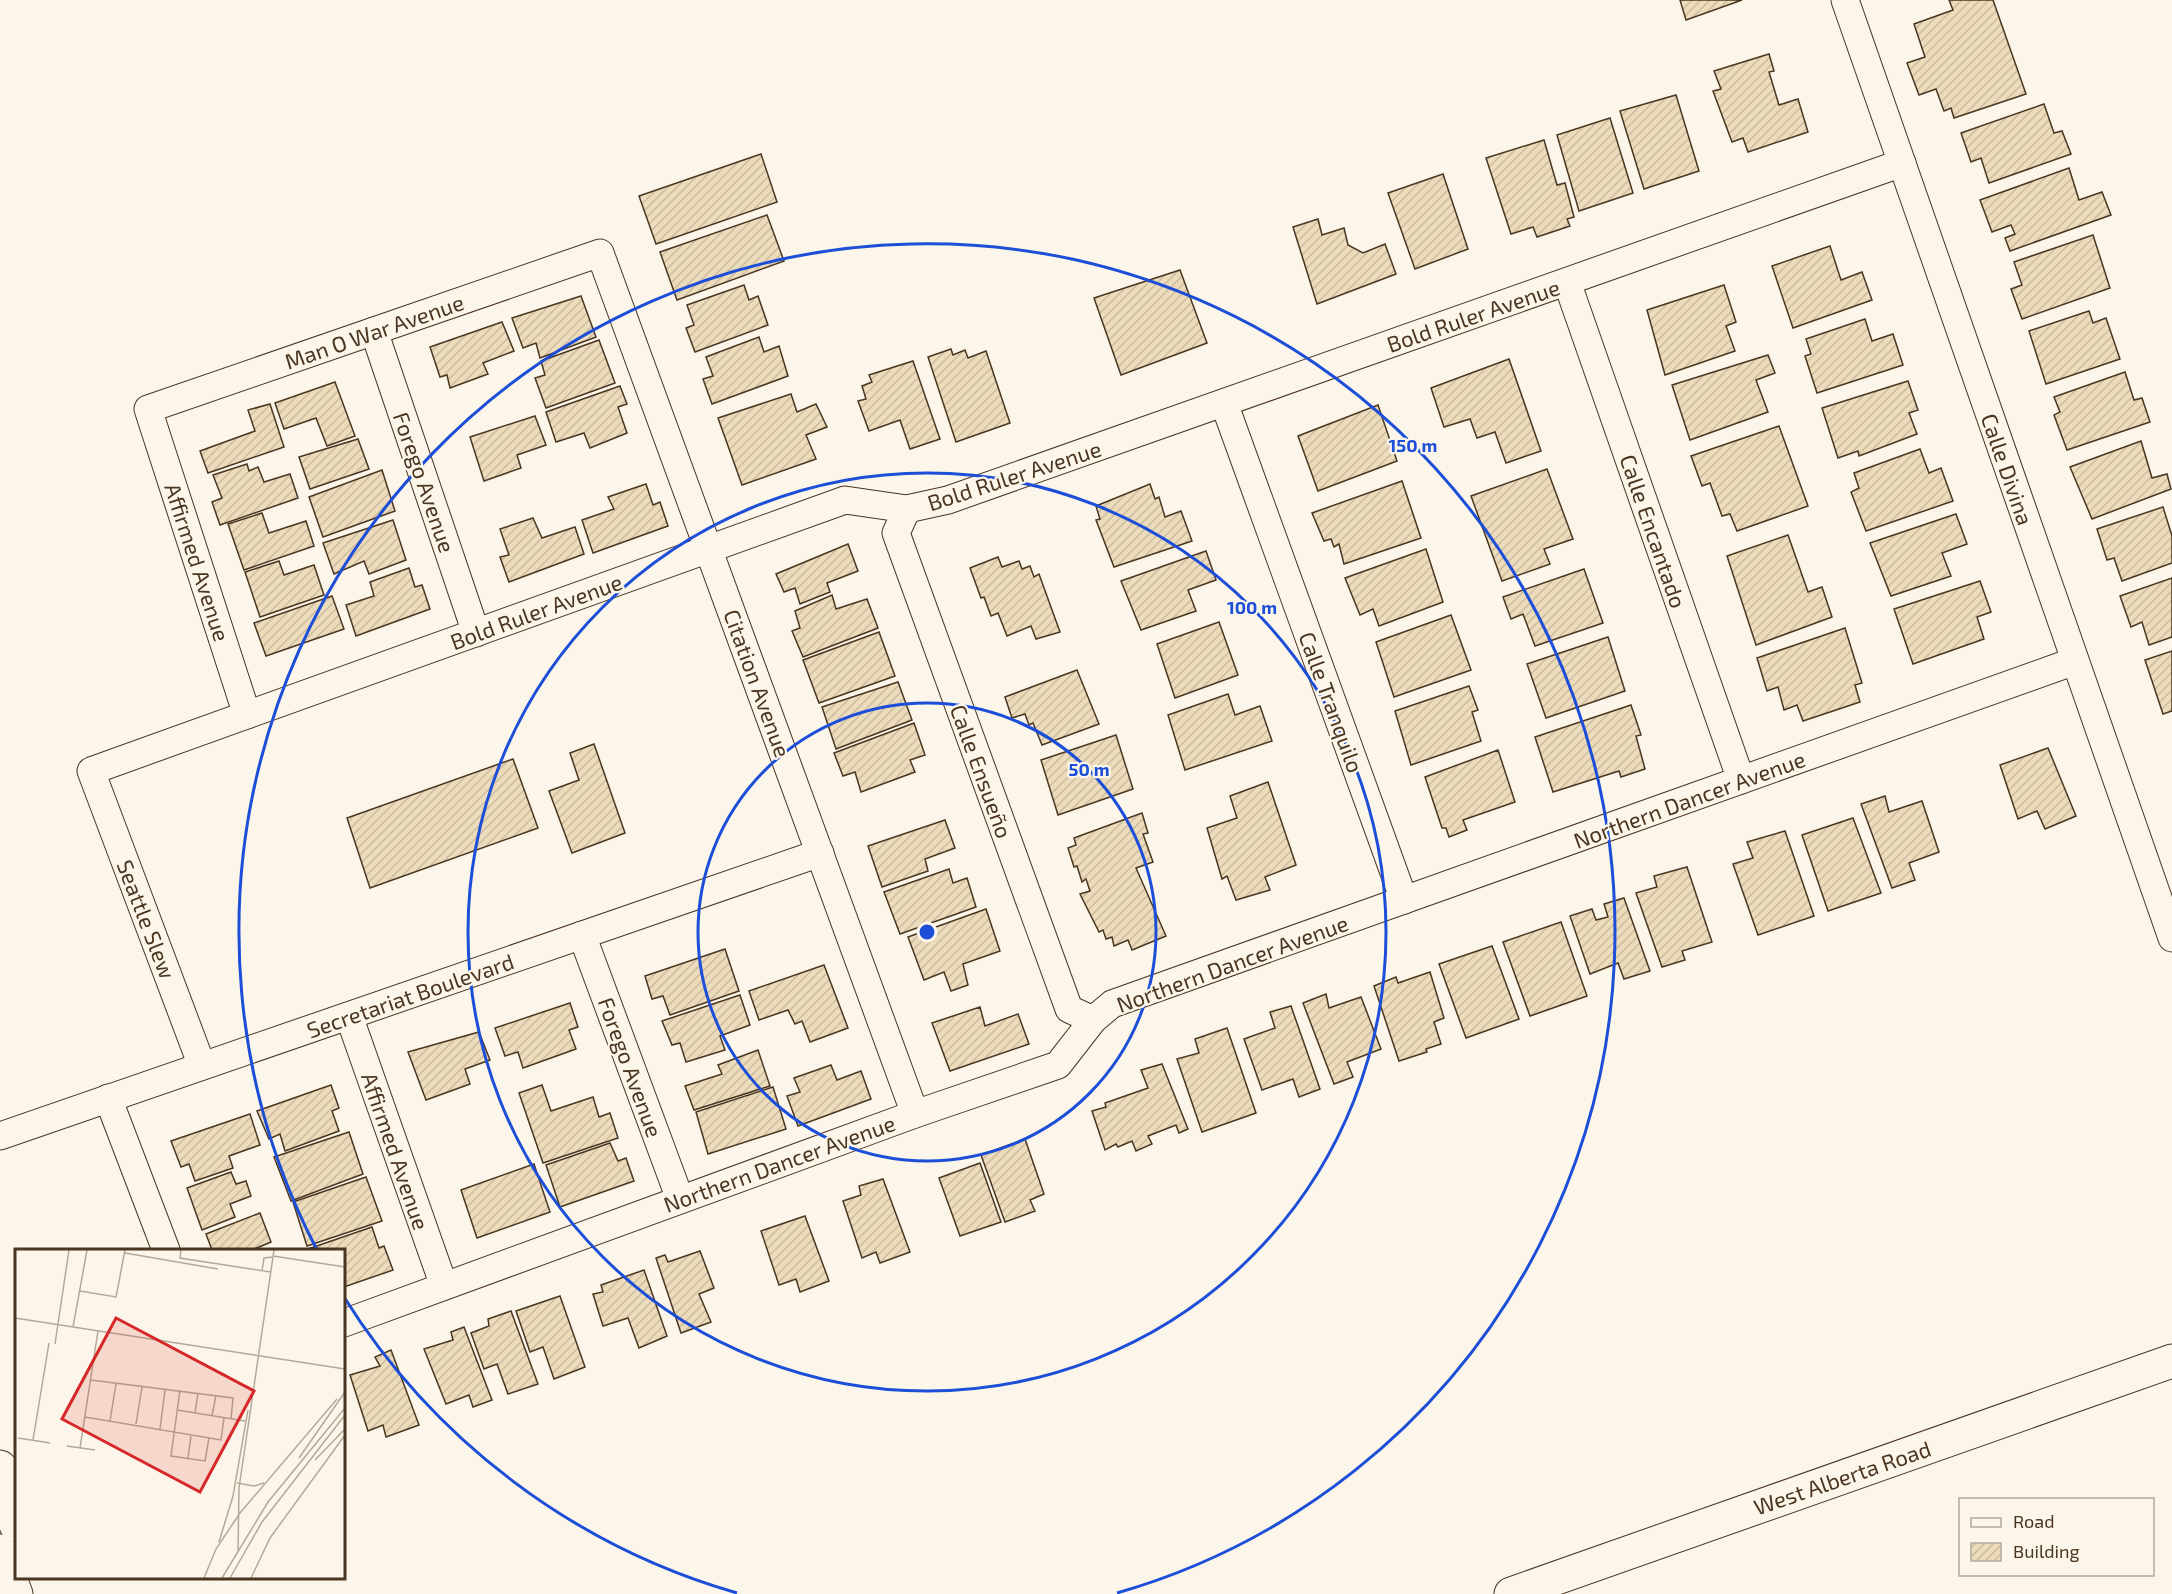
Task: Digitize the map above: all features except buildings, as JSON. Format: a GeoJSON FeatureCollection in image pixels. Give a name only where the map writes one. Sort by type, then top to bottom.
{"type":"FeatureCollection","features":[{"type":"Feature","properties":{"kind":"street","name":"Calle Divina"},"geometry":{"type":"LineString","coordinates":[[1845,0],[2172,938]]}},
{"type":"Feature","properties":{"kind":"street","name":"Bold Ruler Avenue"},"geometry":{"type":"LineString","coordinates":[[91,771],[845,500],[907,509],[948,500],[1902,164]]}},
{"type":"Feature","properties":{"kind":"street","name":"Man O War Avenue"},"geometry":{"type":"LineString","coordinates":[[148,409],[600,253]]}},
{"type":"Feature","properties":{"kind":"street","name":"Citation Avenue"},"geometry":{"type":"LineString","coordinates":[[600,253],[915,1114]]}},
{"type":"Feature","properties":{"kind":"street","name":"Calle Encantado"},"geometry":{"type":"LineString","coordinates":[[1567,282],[1741,780]]}},
{"type":"Feature","properties":{"kind":"street","name":"Forego Avenue"},"geometry":{"type":"LineString","coordinates":[[374,331],[476,633]]}},
{"type":"Feature","properties":{"kind":"street","name":"Calle Tranquilo"},"geometry":{"type":"LineString","coordinates":[[1224,403],[1404,900]]}},
{"type":"Feature","properties":{"kind":"street","name":"Affirmed Avenue"},"geometry":{"type":"LineString","coordinates":[[148,409],[248,716]]}},
{"type":"Feature","properties":{"kind":"street","name":"Calle Ensueño"},"geometry":{"type":"LineString","coordinates":[[907,509],[896,533],[1069,1009],[1093,1020]]}},
{"type":"Feature","properties":{"kind":"street","name":"Northern Dancer Avenue"},"geometry":{"type":"LineString","coordinates":[[345,1323],[915,1114],[1058,1065],[1093,1020],[1112,1004],[2076,661]]}},
{"type":"Feature","properties":{"kind":"street","name":"Seattle Slew"},"geometry":{"type":"LineString","coordinates":[[91,771],[202,1066]]}},
{"type":"Feature","properties":{"kind":"street","name":"Secretariat Boulevard"},"geometry":{"type":"LineString","coordinates":[[0,1136],[820,853]]}},
{"type":"Feature","properties":{"kind":"street","name":"Forego Avenue"},"geometry":{"type":"LineString","coordinates":[[582,935],[680,1199]]}},
{"type":"Feature","properties":{"kind":"street","name":"Affirmed Avenue"},"geometry":{"type":"LineString","coordinates":[[349,1016],[444,1286]]}},
{"type":"Feature","properties":{"kind":"street"},"geometry":{"type":"LineString","coordinates":[[108,1098],[165,1249]]}},
{"type":"Feature","properties":{"kind":"street","name":"West Alberta Road"},"geometry":{"type":"LineString","coordinates":[[1511,1594],[2172,1361]]}},
{"type":"Feature","properties":{"kind":"street"},"geometry":{"type":"LineString","coordinates":[[0,1467],[15,1521]]}},
{"type":"Feature","properties":{"kind":"street"},"geometry":{"type":"LineString","coordinates":[[0,1551],[16,1594]]}},
{"type":"Feature","properties":{"kind":"street"},"geometry":{"type":"LineString","coordinates":[[0,1562],[16,1594]]}},
{"type":"Feature","properties":{"kind":"street"},"geometry":{"type":"LineString","coordinates":[[32,1579],[36,1594]]}}]}
